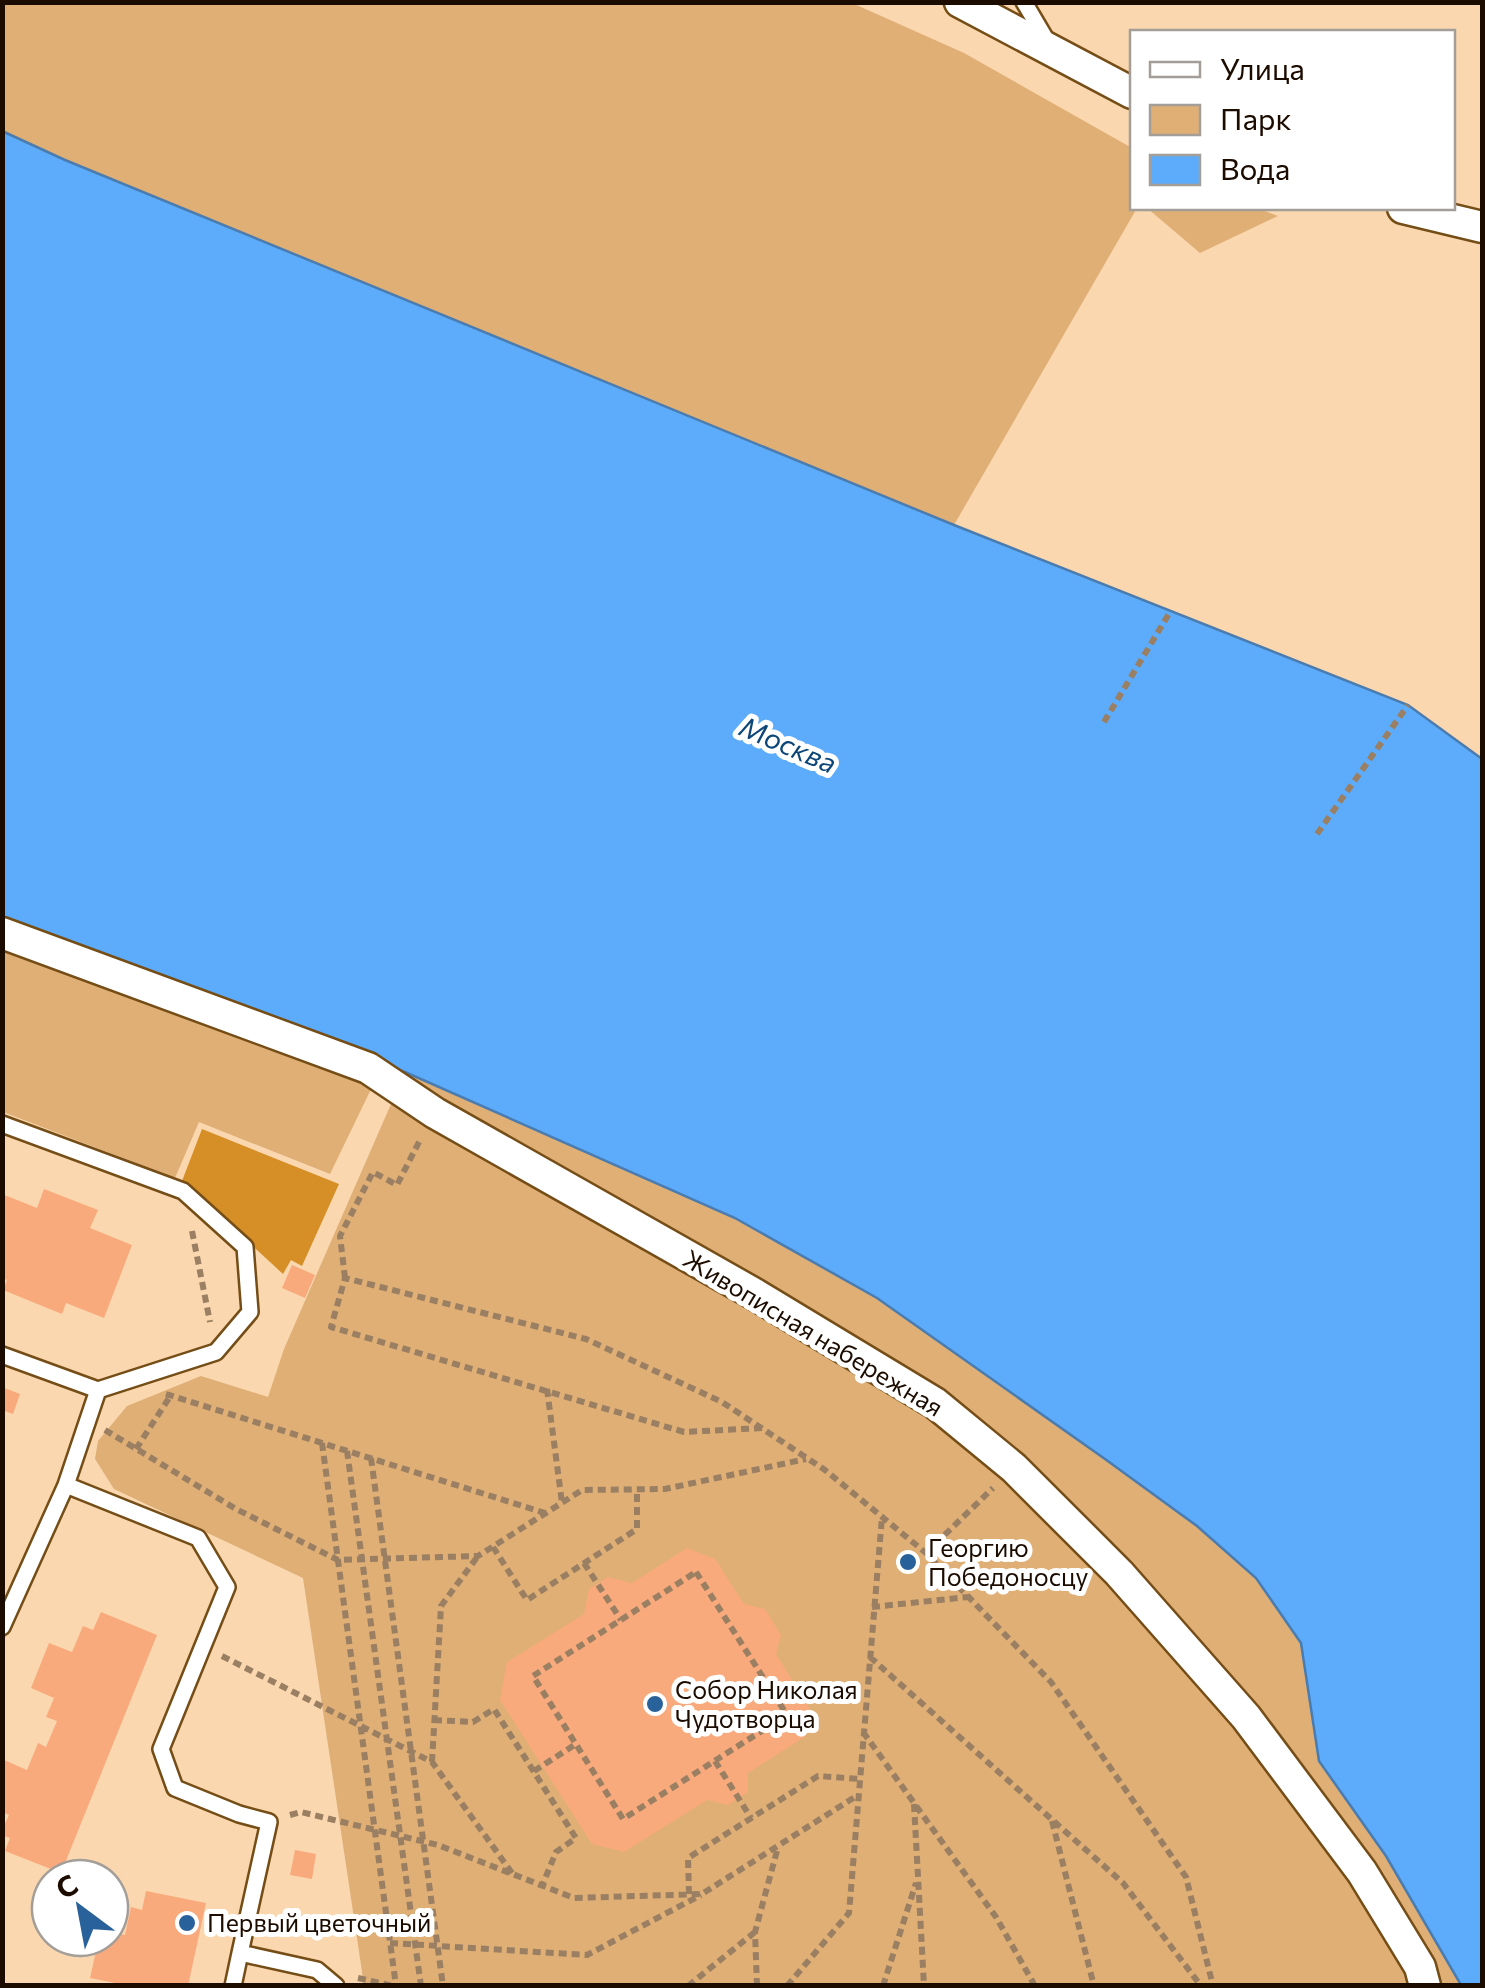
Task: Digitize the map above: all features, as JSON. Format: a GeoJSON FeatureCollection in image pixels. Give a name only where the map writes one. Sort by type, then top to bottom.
{"type":"FeatureCollection","features":[{"type":"Feature","properties":{"kind":"street"},"geometry":{"type":"LineString","coordinates":[[960,2],[1130,92]]}},
{"type":"Feature","properties":{"kind":"street"},"geometry":{"type":"LineString","coordinates":[[1412,210],[1482,226]]}},
{"type":"Feature","properties":{"kind":"street","name":"Живописная набережная"},"geometry":{"type":"LineString","coordinates":[[2,934],[368,1068],[434,1113],[753,1293],[936,1403],[1014,1468],[1119,1573],[1246,1717],[1362,1872],[1420,1967],[1425,1986]]}},
{"type":"Feature","properties":{"kind":"lane"},"geometry":{"type":"LineString","coordinates":[[1024,2],[1054,52]]}},
{"type":"Feature","properties":{"kind":"lane"},"geometry":{"type":"LineString","coordinates":[[2,1124],[184,1190],[245,1247],[250,1312],[216,1352],[98,1390],[2,1355]]}},
{"type":"Feature","properties":{"kind":"lane"},"geometry":{"type":"LineString","coordinates":[[2,1628],[66,1485],[98,1390]]}},
{"type":"Feature","properties":{"kind":"lane"},"geometry":{"type":"LineString","coordinates":[[66,1485],[198,1538],[227,1587],[161,1749],[175,1788],[238,1814],[269,1822],[233,1986]]}},
{"type":"Feature","properties":{"kind":"lane"},"geometry":{"type":"LineString","coordinates":[[240,1953],[317,1970],[336,1986]]}},
{"type":"Feature","properties":{"kind":"path"},"geometry":{"type":"LineString","coordinates":[[1104,722],[1170,612]]}},
{"type":"Feature","properties":{"kind":"path"},"geometry":{"type":"LineString","coordinates":[[1317,834],[1408,705]]}},
{"type":"Feature","properties":{"kind":"path"},"geometry":{"type":"LineString","coordinates":[[434,1113],[397,1185],[373,1172],[340,1236],[345,1278],[330,1327],[684,1432],[762,1428]]}},
{"type":"Feature","properties":{"kind":"path"},"geometry":{"type":"LineString","coordinates":[[184,1190],[216,1352]]}},
{"type":"Feature","properties":{"kind":"path"},"geometry":{"type":"LineString","coordinates":[[345,1278],[586,1339],[722,1402],[808,1459],[926,1552],[1051,1682],[1186,1878],[1214,1986]]}},
{"type":"Feature","properties":{"kind":"path"},"geometry":{"type":"LineString","coordinates":[[126,1381],[546,1513]]}},
{"type":"Feature","properties":{"kind":"path"},"geometry":{"type":"LineString","coordinates":[[547,1389],[562,1503]]}},
{"type":"Feature","properties":{"kind":"path"},"geometry":{"type":"LineString","coordinates":[[136,1449],[171,1395]]}},
{"type":"Feature","properties":{"kind":"path"},"geometry":{"type":"LineString","coordinates":[[88,1420],[236,1509],[338,1560],[478,1556]]}},
{"type":"Feature","properties":{"kind":"path"},"geometry":{"type":"LineString","coordinates":[[322,1442],[396,1986]]}},
{"type":"Feature","properties":{"kind":"path"},"geometry":{"type":"LineString","coordinates":[[347,1450],[420,1986]]}},
{"type":"Feature","properties":{"kind":"path"},"geometry":{"type":"LineString","coordinates":[[370,1458],[443,1986]]}},
{"type":"Feature","properties":{"kind":"path"},"geometry":{"type":"LineString","coordinates":[[432,1762],[440,1606],[478,1556],[582,1490],[665,1489],[808,1459]]}},
{"type":"Feature","properties":{"kind":"path"},"geometry":{"type":"LineString","coordinates":[[926,1552],[1000,1481]]}},
{"type":"Feature","properties":{"kind":"path"},"geometry":{"type":"LineString","coordinates":[[493,1546],[527,1600],[638,1529],[637,1490]]}},
{"type":"Feature","properties":{"kind":"path"},"geometry":{"type":"LineString","coordinates":[[787,1986],[850,1913],[882,1517]]}},
{"type":"Feature","properties":{"kind":"path"},"geometry":{"type":"LineString","coordinates":[[584,1563],[621,1620]]}},
{"type":"Feature","properties":{"kind":"path"},"geometry":{"type":"LineString","coordinates":[[696,1572],[787,1715],[623,1819],[533,1676],[621,1620],[696,1572]]}},
{"type":"Feature","properties":{"kind":"path"},"geometry":{"type":"LineString","coordinates":[[872,1607],[968,1597]]}},
{"type":"Feature","properties":{"kind":"path"},"geometry":{"type":"LineString","coordinates":[[203,1646],[432,1762],[513,1875]]}},
{"type":"Feature","properties":{"kind":"path"},"geometry":{"type":"LineString","coordinates":[[869,1656],[1123,1883],[1201,1986]]}},
{"type":"Feature","properties":{"kind":"path"},"geometry":{"type":"LineString","coordinates":[[434,1720],[473,1722],[494,1709],[576,1838],[556,1852],[542,1886]]}},
{"type":"Feature","properties":{"kind":"path"},"geometry":{"type":"LineString","coordinates":[[863,1732],[996,1916],[1035,1986]]}},
{"type":"Feature","properties":{"kind":"path"},"geometry":{"type":"LineString","coordinates":[[534,1771],[576,1744]]}},
{"type":"Feature","properties":{"kind":"path"},"geometry":{"type":"LineString","coordinates":[[714,1761],[751,1818]]}},
{"type":"Feature","properties":{"kind":"path"},"geometry":{"type":"LineString","coordinates":[[689,1894],[688,1858],[818,1776],[860,1779]]}},
{"type":"Feature","properties":{"kind":"path"},"geometry":{"type":"LineString","coordinates":[[390,1943],[588,1955],[702,1894],[858,1796]]}},
{"type":"Feature","properties":{"kind":"path"},"geometry":{"type":"LineString","coordinates":[[914,1802],[924,1986]]}},
{"type":"Feature","properties":{"kind":"path"},"geometry":{"type":"LineString","coordinates":[[269,1822],[301,1812],[400,1836],[574,1898],[702,1894]]}},
{"type":"Feature","properties":{"kind":"path"},"geometry":{"type":"LineString","coordinates":[[1052,1820],[1094,1986]]}},
{"type":"Feature","properties":{"kind":"path"},"geometry":{"type":"LineString","coordinates":[[756,1986],[755,1932],[778,1846]]}},
{"type":"Feature","properties":{"kind":"path"},"geometry":{"type":"LineString","coordinates":[[883,1986],[918,1876]]}},
{"type":"Feature","properties":{"kind":"path"},"geometry":{"type":"LineString","coordinates":[[688,1986],[755,1932]]}},
{"type":"Feature","properties":{"kind":"green space"},"geometry":{"type":"Polygon","coordinates":[[[3,3],[852,3],[964,53],[1130,147],[1130,210],[1136,210],[954,525],[65,160],[3,131],[3,3]]]}},
{"type":"Feature","properties":{"kind":"green space"},"geometry":{"type":"Polygon","coordinates":[[[1149,210],[1262,210],[1278,216],[1200,253],[1149,210]]]}},
{"type":"Feature","properties":{"kind":"green space"},"geometry":{"type":"Polygon","coordinates":[[[2,942],[374,1083],[330,1174],[199,1122],[175,1178],[3,1112],[2,942]]]}},
{"type":"Feature","properties":{"kind":"green space"},"geometry":{"type":"Polygon","coordinates":[[[405,1072],[735,1218],[877,1298],[1197,1526],[1256,1578],[1301,1643],[1319,1761],[1386,1856],[1461,1985],[364,1985],[303,1578],[114,1489],[95,1459],[98,1441],[127,1406],[201,1376],[268,1397],[284,1349],[405,1072]]]}},
{"type":"Feature","properties":{"kind":"shaded area"},"geometry":{"type":"Polygon","coordinates":[[[202,1129],[339,1184],[302,1266],[291,1260],[283,1274],[182,1181],[202,1129]]]}},
{"type":"Feature","properties":{"kind":"water","name":"Москва"},"geometry":{"type":"Polygon","coordinates":[[[2,131],[954,525],[1408,705],[1482,759],[1482,1985],[1461,1985],[1386,1856],[1319,1761],[1301,1643],[1256,1578],[1197,1526],[1105,1459],[877,1298],[735,1218],[405,1072],[3,923],[2,131]]]}},
{"type":"Feature","properties":{"kind":"building"},"geometry":{"type":"Polygon","coordinates":[[[44,1189],[98,1210],[90,1228],[132,1245],[104,1318],[66,1303],[62,1314],[3,1290],[7,1280],[2,1278],[2,1194],[37,1208],[44,1189]]]}},
{"type":"Feature","properties":{"kind":"building"},"geometry":{"type":"Polygon","coordinates":[[[292,1265],[315,1275],[305,1298],[282,1288],[292,1265]]]}},
{"type":"Feature","properties":{"kind":"building"},"geometry":{"type":"Polygon","coordinates":[[[2,1387],[20,1394],[13,1414],[2,1410],[2,1387]]]}},
{"type":"Feature","properties":{"kind":"building","name":"Собор Николая Чудотворца"},"geometry":{"type":"Polygon","coordinates":[[[687,1548],[715,1559],[744,1604],[765,1609],[781,1635],[776,1654],[810,1709],[806,1736],[748,1773],[748,1792],[728,1805],[707,1800],[624,1852],[592,1844],[500,1700],[507,1662],[584,1614],[589,1589],[608,1577],[632,1583],[687,1548]]]}},
{"type":"Feature","properties":{"kind":"building"},"geometry":{"type":"Polygon","coordinates":[[[101,1612],[157,1635],[67,1858],[30,1861],[5,1851],[10,1838],[2,1835],[9,1815],[2,1812],[2,1763],[4,1760],[27,1770],[38,1743],[46,1747],[57,1721],[46,1717],[54,1698],[31,1688],[49,1643],[72,1652],[83,1626],[93,1630],[101,1612]]]}},
{"type":"Feature","properties":{"kind":"building"},"geometry":{"type":"Polygon","coordinates":[[[295,1850],[316,1854],[312,1879],[290,1875],[295,1850]]]}},
{"type":"Feature","properties":{"kind":"building"},"geometry":{"type":"Polygon","coordinates":[[[146,1891],[206,1903],[188,1986],[114,1986],[115,1983],[90,1978],[94,1958],[130,1958],[131,1907],[142,1910],[146,1891]]]}},
{"type":"Feature","properties":{"kind":"place","name":"Георгию Победоносцу"},"geometry":{"type":"Point","coordinates":[908,1562]}},
{"type":"Feature","properties":{"kind":"place","name":"Собор Николая Чудотворца"},"geometry":{"type":"Point","coordinates":[655,1704]}},
{"type":"Feature","properties":{"kind":"place","name":"Первый цветочный"},"geometry":{"type":"Point","coordinates":[187,1923]}}]}
